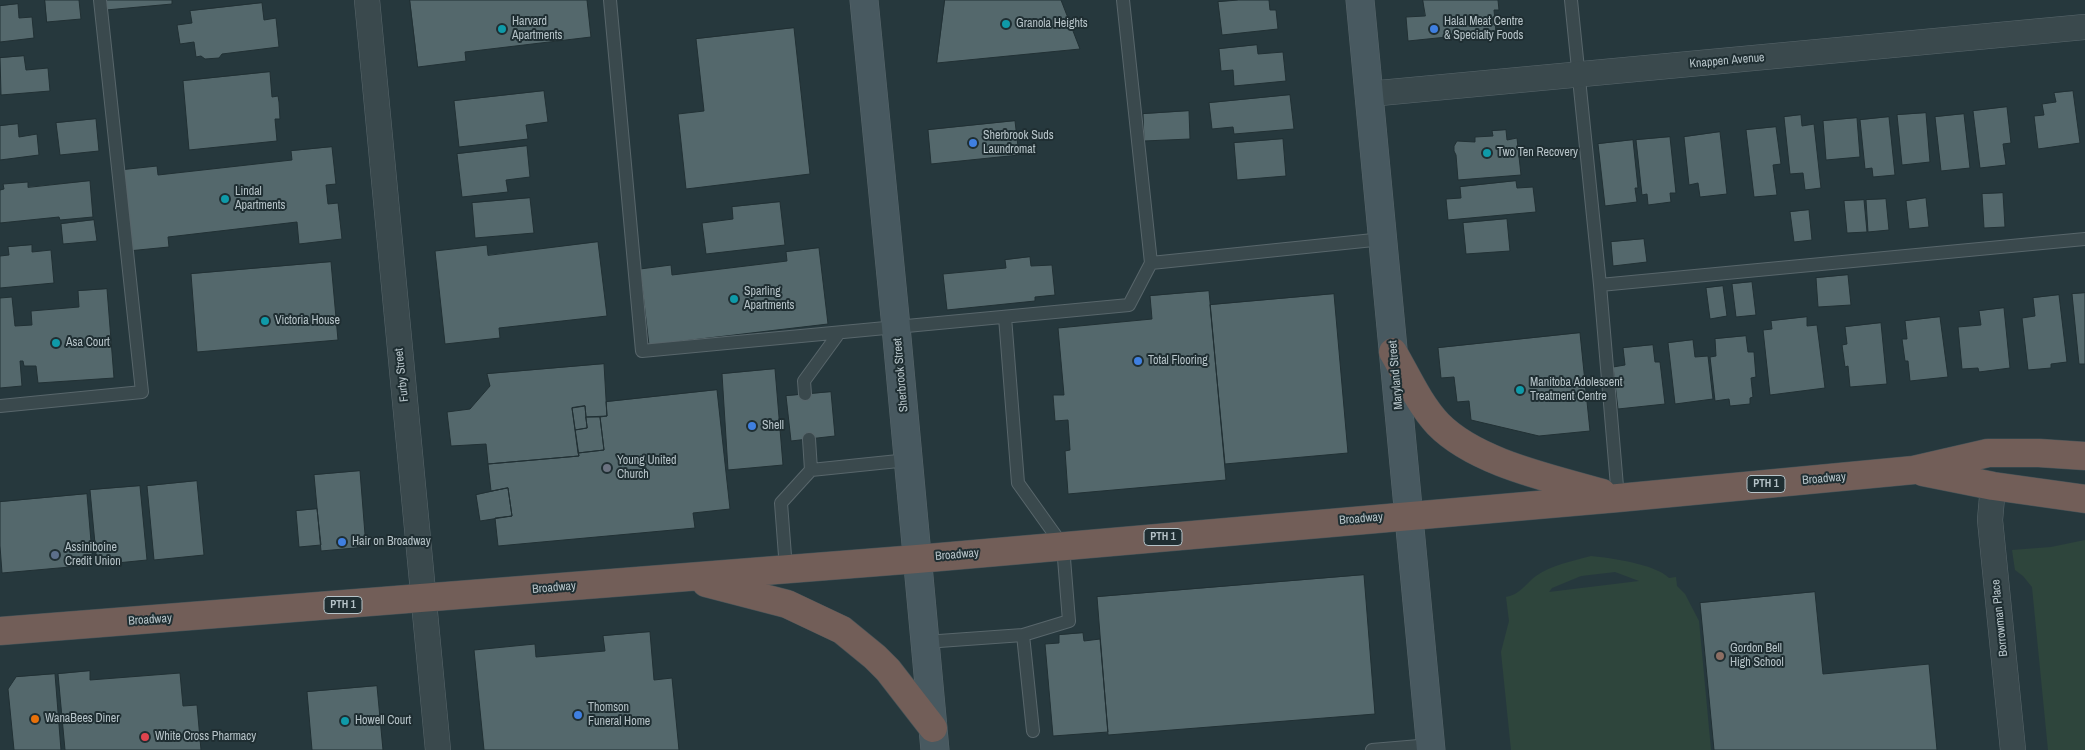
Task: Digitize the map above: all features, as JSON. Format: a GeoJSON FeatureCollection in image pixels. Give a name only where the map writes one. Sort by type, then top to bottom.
{"type":"FeatureCollection","features":[{"type":"Feature","properties":{"kind":"highway"},"geometry":{"type":"LineString","coordinates":[[1393,352],[1429,413],[1438,424],[1459,440],[1508,465],[1618,498]]}},
{"type":"Feature","properties":{"kind":"highway","name":"Broadway"},"geometry":{"type":"LineString","coordinates":[[0,631],[917,559],[1409,514],[1618,498],[1914,470],[1988,453],[2082,454]]}},
{"type":"Feature","properties":{"kind":"highway","name":"Broadway"},"geometry":{"type":"LineString","coordinates":[[1914,470],[1993,486],[2085,500]]}},
{"type":"Feature","properties":{"kind":"highway"},"geometry":{"type":"LineString","coordinates":[[685,577],[787,604],[842,630],[888,670],[934,739]]}},
{"type":"Feature","properties":{"kind":"main road","name":"Sherbrook Street"},"geometry":{"type":"LineString","coordinates":[[864,0],[934,739]]}},
{"type":"Feature","properties":{"kind":"main road","name":"Maryland Street"},"geometry":{"type":"LineString","coordinates":[[1360,0],[1431,747]]}},
{"type":"Feature","properties":{"kind":"street","name":"Furby Street"},"geometry":{"type":"LineString","coordinates":[[367,0],[438,750]]}},
{"type":"Feature","properties":{"kind":"street","name":"Knappen Avenue"},"geometry":{"type":"LineString","coordinates":[[1369,94],[2085,27]]}},
{"type":"Feature","properties":{"kind":"street","name":"Borrowman Place"},"geometry":{"type":"LineString","coordinates":[[1993,486],[1990,520],[2013,750]]}},
{"type":"Feature","properties":{"kind":"lane"},"geometry":{"type":"LineString","coordinates":[[0,406],[142,392],[100,0]]}},
{"type":"Feature","properties":{"kind":"lane"},"geometry":{"type":"LineString","coordinates":[[610,0],[642,351],[1129,305],[1150,263],[1123,0]]}},
{"type":"Feature","properties":{"kind":"lane"},"geometry":{"type":"LineString","coordinates":[[1571,0],[1600,285],[1618,498]]}},
{"type":"Feature","properties":{"kind":"lane"},"geometry":{"type":"LineString","coordinates":[[1150,263],[1383,239]]}},
{"type":"Feature","properties":{"kind":"lane"},"geometry":{"type":"LineString","coordinates":[[1600,285],[2085,239]]}},
{"type":"Feature","properties":{"kind":"lane"},"geometry":{"type":"LineString","coordinates":[[925,642],[1023,634],[1069,621],[1063,546],[1018,483],[1005,317]]}},
{"type":"Feature","properties":{"kind":"lane"},"geometry":{"type":"LineString","coordinates":[[805,394],[804,381],[839,333]]}},
{"type":"Feature","properties":{"kind":"lane"},"geometry":{"type":"LineString","coordinates":[[809,439],[811,470]]}},
{"type":"Feature","properties":{"kind":"lane"},"geometry":{"type":"LineString","coordinates":[[786,569],[781,503],[811,470],[908,460]]}},
{"type":"Feature","properties":{"kind":"lane"},"geometry":{"type":"LineString","coordinates":[[1023,634],[1033,731]]}},
{"type":"Feature","properties":{"kind":"lane"},"geometry":{"type":"LineString","coordinates":[[1372,750],[1431,747]]}},
{"type":"Feature","properties":{"kind":"green space"},"geometry":{"type":"Polygon","coordinates":[[[2085,540],[2085,750],[2048,750],[2032,587],[2015,570],[2012,550],[2051,547],[2085,540]]]}},
{"type":"Feature","properties":{"kind":"green space"},"geometry":{"type":"Polygon","coordinates":[[[1591,556],[1632,562],[1654,569],[1669,578],[1676,577],[1677,586],[1685,594],[1699,621],[1711,750],[1511,750],[1501,652],[1509,621],[1506,597],[1519,592],[1536,576],[1548,569],[1591,556]],[[1615,572],[1581,576],[1552,588],[1549,592],[1639,581],[1615,572]]]}},
{"type":"Feature","properties":{"kind":"building"},"geometry":{"type":"Polygon","coordinates":[[[45,0],[79,0],[81,19],[47,22],[45,0]]]}},
{"type":"Feature","properties":{"kind":"building"},"geometry":{"type":"Polygon","coordinates":[[[106,0],[172,0],[172,4],[106,10],[106,0]]]}},
{"type":"Feature","properties":{"kind":"building","name":"Harvard Apartments"},"geometry":{"type":"Polygon","coordinates":[[[410,0],[587,0],[591,37],[465,52],[466,61],[418,67],[410,0]]]}},
{"type":"Feature","properties":{"kind":"building","name":"Granola Heights"},"geometry":{"type":"Polygon","coordinates":[[[945,0],[1061,0],[1080,49],[937,63],[945,0]]]}},
{"type":"Feature","properties":{"kind":"building"},"geometry":{"type":"Polygon","coordinates":[[[1269,0],[1270,10],[1276,10],[1278,29],[1222,35],[1218,2],[1269,0]]]}},
{"type":"Feature","properties":{"kind":"building"},"geometry":{"type":"Polygon","coordinates":[[[1423,0],[1498,0],[1499,10],[1494,10],[1496,32],[1408,41],[1406,17],[1425,16],[1423,0]]]}},
{"type":"Feature","properties":{"kind":"building"},"geometry":{"type":"Polygon","coordinates":[[[262,3],[264,20],[276,18],[279,47],[222,54],[219,58],[205,59],[201,56],[196,57],[194,42],[180,44],[177,25],[192,23],[190,11],[262,3]]]}},
{"type":"Feature","properties":{"kind":"building"},"geometry":{"type":"Polygon","coordinates":[[[18,4],[19,18],[32,17],[34,38],[0,42],[0,6],[18,4]]]}},
{"type":"Feature","properties":{"kind":"building"},"geometry":{"type":"Polygon","coordinates":[[[794,28],[810,174],[686,189],[678,114],[704,111],[696,39],[794,28]]]}},
{"type":"Feature","properties":{"kind":"building"},"geometry":{"type":"Polygon","coordinates":[[[1257,45],[1258,54],[1283,52],[1286,81],[1234,86],[1233,70],[1221,71],[1219,49],[1257,45]]]}},
{"type":"Feature","properties":{"kind":"building"},"geometry":{"type":"Polygon","coordinates":[[[24,56],[26,70],[48,68],[50,91],[1,95],[0,58],[24,56]]]}},
{"type":"Feature","properties":{"kind":"building"},"geometry":{"type":"Polygon","coordinates":[[[270,72],[272,97],[278,96],[279,102],[280,119],[275,119],[277,141],[189,150],[183,81],[270,72]]]}},
{"type":"Feature","properties":{"kind":"building"},"geometry":{"type":"Polygon","coordinates":[[[544,91],[548,122],[526,125],[528,139],[459,147],[454,101],[544,91]]]}},
{"type":"Feature","properties":{"kind":"building"},"geometry":{"type":"Polygon","coordinates":[[[2073,91],[2080,143],[2038,149],[2034,116],[2044,115],[2042,104],[2056,102],[2054,93],[2073,91]]]}},
{"type":"Feature","properties":{"kind":"building"},"geometry":{"type":"Polygon","coordinates":[[[1290,95],[1294,129],[1234,134],[1233,127],[1212,129],[1209,103],[1290,95]]]}},
{"type":"Feature","properties":{"kind":"building"},"geometry":{"type":"Polygon","coordinates":[[[2007,107],[2011,143],[2003,144],[2006,165],[1980,168],[1973,111],[2007,107]]]}},
{"type":"Feature","properties":{"kind":"building"},"geometry":{"type":"Polygon","coordinates":[[[1189,111],[1190,139],[1144,141],[1143,114],[1189,111]]]}},
{"type":"Feature","properties":{"kind":"building"},"geometry":{"type":"Polygon","coordinates":[[[1926,113],[1930,162],[1902,165],[1897,115],[1926,113]]]}},
{"type":"Feature","properties":{"kind":"building"},"geometry":{"type":"Polygon","coordinates":[[[1964,114],[1970,168],[1941,171],[1935,117],[1964,114]]]}},
{"type":"Feature","properties":{"kind":"building"},"geometry":{"type":"Polygon","coordinates":[[[1801,115],[1802,126],[1814,124],[1821,188],[1805,190],[1803,173],[1790,174],[1784,117],[1801,115]]]}},
{"type":"Feature","properties":{"kind":"building"},"geometry":{"type":"Polygon","coordinates":[[[1889,117],[1895,175],[1873,177],[1872,168],[1865,169],[1860,120],[1889,117]]]}},
{"type":"Feature","properties":{"kind":"building"},"geometry":{"type":"Polygon","coordinates":[[[1857,118],[1860,157],[1826,160],[1823,121],[1857,118]]]}},
{"type":"Feature","properties":{"kind":"building"},"geometry":{"type":"Polygon","coordinates":[[[96,119],[99,151],[60,155],[56,123],[96,119]]]}},
{"type":"Feature","properties":{"kind":"building","name":"Sherbrook Suds Laundromat"},"geometry":{"type":"Polygon","coordinates":[[[1015,121],[1019,155],[931,164],[928,130],[1015,121]]]}},
{"type":"Feature","properties":{"kind":"building"},"geometry":{"type":"Polygon","coordinates":[[[18,124],[19,137],[37,134],[39,155],[0,160],[0,126],[18,124]]]}},
{"type":"Feature","properties":{"kind":"building"},"geometry":{"type":"Polygon","coordinates":[[[1776,127],[1781,164],[1773,165],[1777,195],[1754,197],[1746,130],[1776,127]]]}},
{"type":"Feature","properties":{"kind":"building","name":"Two Ten Recovery"},"geometry":{"type":"Polygon","coordinates":[[[1506,130],[1507,140],[1517,138],[1521,175],[1458,180],[1454,151],[1457,141],[1475,142],[1475,137],[1493,136],[1492,131],[1506,130]]]}},
{"type":"Feature","properties":{"kind":"building"},"geometry":{"type":"Polygon","coordinates":[[[1720,132],[1727,194],[1700,197],[1698,183],[1689,185],[1684,137],[1720,132]]]}},
{"type":"Feature","properties":{"kind":"building"},"geometry":{"type":"Polygon","coordinates":[[[1670,137],[1676,193],[1670,193],[1671,202],[1648,205],[1647,194],[1642,195],[1636,140],[1670,137]]]}},
{"type":"Feature","properties":{"kind":"building"},"geometry":{"type":"Polygon","coordinates":[[[1283,139],[1286,176],[1237,180],[1234,143],[1283,139]]]}},
{"type":"Feature","properties":{"kind":"building"},"geometry":{"type":"Polygon","coordinates":[[[1633,140],[1638,188],[1635,188],[1637,202],[1605,206],[1598,144],[1633,140]]]}},
{"type":"Feature","properties":{"kind":"building"},"geometry":{"type":"Polygon","coordinates":[[[527,146],[530,177],[506,180],[508,192],[462,197],[457,154],[527,146]]]}},
{"type":"Feature","properties":{"kind":"building","name":"Lindal Apartments"},"geometry":{"type":"Polygon","coordinates":[[[332,147],[336,184],[326,185],[328,204],[338,203],[342,239],[299,244],[297,222],[168,237],[169,247],[128,251],[119,170],[157,166],[158,175],[292,160],[291,151],[332,147]]]}},
{"type":"Feature","properties":{"kind":"building"},"geometry":{"type":"Polygon","coordinates":[[[90,181],[93,217],[60,220],[59,217],[0,223],[0,190],[4,189],[3,184],[28,182],[28,187],[90,181]]]}},
{"type":"Feature","properties":{"kind":"building"},"geometry":{"type":"Polygon","coordinates":[[[1516,181],[1517,188],[1533,187],[1536,212],[1448,220],[1446,199],[1461,198],[1460,187],[1516,181]]]}},
{"type":"Feature","properties":{"kind":"building"},"geometry":{"type":"Polygon","coordinates":[[[2003,193],[2005,227],[1984,228],[1982,194],[2003,193]]]}},
{"type":"Feature","properties":{"kind":"building"},"geometry":{"type":"Polygon","coordinates":[[[530,198],[534,233],[475,238],[472,203],[530,198]]]}},
{"type":"Feature","properties":{"kind":"building"},"geometry":{"type":"Polygon","coordinates":[[[1926,198],[1929,227],[1909,229],[1906,201],[1926,198]]]}},
{"type":"Feature","properties":{"kind":"building"},"geometry":{"type":"Polygon","coordinates":[[[1886,199],[1889,230],[1868,232],[1866,200],[1886,199]]]}},
{"type":"Feature","properties":{"kind":"building"},"geometry":{"type":"Polygon","coordinates":[[[1864,200],[1867,232],[1847,233],[1844,201],[1864,200]]]}},
{"type":"Feature","properties":{"kind":"building"},"geometry":{"type":"Polygon","coordinates":[[[780,202],[785,245],[706,254],[702,223],[733,219],[732,207],[780,202]]]}},
{"type":"Feature","properties":{"kind":"building"},"geometry":{"type":"Polygon","coordinates":[[[1809,210],[1812,240],[1794,242],[1790,212],[1809,210]]]}},
{"type":"Feature","properties":{"kind":"building"},"geometry":{"type":"Polygon","coordinates":[[[1507,219],[1510,251],[1466,254],[1463,223],[1507,219]]]}},
{"type":"Feature","properties":{"kind":"building"},"geometry":{"type":"Polygon","coordinates":[[[94,220],[97,241],[63,244],[61,224],[94,220]]]}},
{"type":"Feature","properties":{"kind":"building"},"geometry":{"type":"Polygon","coordinates":[[[1644,239],[1647,262],[1613,266],[1611,242],[1644,239]]]}},
{"type":"Feature","properties":{"kind":"building"},"geometry":{"type":"Polygon","coordinates":[[[598,242],[607,316],[499,328],[500,338],[445,344],[435,251],[487,245],[488,255],[598,242]]]}},
{"type":"Feature","properties":{"kind":"building"},"geometry":{"type":"Polygon","coordinates":[[[32,245],[32,252],[51,250],[54,283],[0,288],[0,256],[9,255],[8,247],[32,245]]]}},
{"type":"Feature","properties":{"kind":"building","name":"Sparling Apartments"},"geometry":{"type":"Polygon","coordinates":[[[819,248],[828,324],[649,345],[640,269],[671,265],[672,275],[787,261],[786,252],[819,248]]]}},
{"type":"Feature","properties":{"kind":"building"},"geometry":{"type":"Polygon","coordinates":[[[1030,257],[1031,266],[1052,265],[1055,295],[1035,297],[1035,301],[947,310],[943,274],[1006,268],[1005,260],[1030,257]]]}},
{"type":"Feature","properties":{"kind":"building","name":"Victoria House"},"geometry":{"type":"Polygon","coordinates":[[[331,262],[338,340],[197,352],[191,274],[331,262]]]}},
{"type":"Feature","properties":{"kind":"building"},"geometry":{"type":"Polygon","coordinates":[[[1848,275],[1851,305],[1818,307],[1816,278],[1848,275]]]}},
{"type":"Feature","properties":{"kind":"building"},"geometry":{"type":"Polygon","coordinates":[[[1752,282],[1756,315],[1736,317],[1732,284],[1752,282]]]}},
{"type":"Feature","properties":{"kind":"building"},"geometry":{"type":"Polygon","coordinates":[[[1723,286],[1727,316],[1710,319],[1706,288],[1723,286]]]}},
{"type":"Feature","properties":{"kind":"building","name":"Asa Court"},"geometry":{"type":"Polygon","coordinates":[[[107,289],[114,378],[38,383],[36,366],[24,366],[23,361],[20,361],[22,386],[0,388],[0,298],[12,297],[15,326],[32,325],[31,311],[79,307],[78,291],[107,289]]]}},
{"type":"Feature","properties":{"kind":"building","name":"Total Flooring"},"geometry":{"type":"Polygon","coordinates":[[[1209,291],[1226,480],[1068,494],[1065,451],[1070,450],[1068,420],[1055,421],[1053,395],[1064,395],[1058,328],[1152,319],[1150,296],[1209,291]]]}},
{"type":"Feature","properties":{"kind":"building"},"geometry":{"type":"Polygon","coordinates":[[[2085,293],[2085,364],[2079,364],[2072,294],[2085,293]]]}},
{"type":"Feature","properties":{"kind":"building"},"geometry":{"type":"Polygon","coordinates":[[[1334,294],[1348,453],[1225,464],[1210,305],[1334,294]]]}},
{"type":"Feature","properties":{"kind":"building"},"geometry":{"type":"Polygon","coordinates":[[[2059,295],[2067,362],[2051,364],[2051,368],[2028,370],[2022,318],[2035,316],[2033,298],[2059,295]]]}},
{"type":"Feature","properties":{"kind":"building"},"geometry":{"type":"Polygon","coordinates":[[[2004,308],[2010,368],[1979,372],[1978,368],[1962,369],[1958,327],[1981,325],[1979,311],[2004,308]]]}},
{"type":"Feature","properties":{"kind":"building"},"geometry":{"type":"Polygon","coordinates":[[[1807,317],[1807,326],[1817,325],[1825,388],[1770,395],[1763,330],[1772,329],[1771,321],[1807,317]]]}},
{"type":"Feature","properties":{"kind":"building"},"geometry":{"type":"Polygon","coordinates":[[[1940,317],[1948,377],[1910,381],[1908,361],[1905,361],[1902,339],[1907,339],[1905,321],[1940,317]]]}},
{"type":"Feature","properties":{"kind":"building"},"geometry":{"type":"Polygon","coordinates":[[[1881,323],[1887,384],[1850,387],[1848,366],[1845,367],[1842,345],[1847,344],[1845,327],[1881,323]]]}},
{"type":"Feature","properties":{"kind":"building","name":"Manitoba Adolescent Treatment Centre"},"geometry":{"type":"Polygon","coordinates":[[[1580,333],[1590,431],[1539,436],[1471,420],[1469,401],[1457,402],[1454,377],[1441,378],[1438,348],[1580,333]]]}},
{"type":"Feature","properties":{"kind":"building"},"geometry":{"type":"Polygon","coordinates":[[[1746,336],[1748,352],[1754,352],[1756,377],[1751,378],[1753,397],[1750,398],[1750,404],[1730,406],[1729,399],[1715,401],[1710,357],[1716,356],[1715,339],[1746,336]]]}},
{"type":"Feature","properties":{"kind":"building"},"geometry":{"type":"Polygon","coordinates":[[[1693,340],[1695,357],[1708,356],[1713,399],[1675,404],[1668,343],[1693,340]]]}},
{"type":"Feature","properties":{"kind":"building"},"geometry":{"type":"Polygon","coordinates":[[[1653,345],[1655,362],[1660,362],[1665,404],[1618,409],[1613,367],[1625,365],[1623,348],[1653,345]]]}},
{"type":"Feature","properties":{"kind":"building"},"geometry":{"type":"Polygon","coordinates":[[[604,364],[607,416],[586,417],[585,406],[572,408],[579,456],[488,464],[486,444],[451,446],[447,412],[470,409],[490,386],[487,374],[604,364]]]}},
{"type":"Feature","properties":{"kind":"building","name":"Shell"},"geometry":{"type":"Polygon","coordinates":[[[775,369],[783,465],[728,470],[722,374],[775,369]]]}},
{"type":"Feature","properties":{"kind":"building","name":"Young United Church"},"geometry":{"type":"Polygon","coordinates":[[[717,390],[730,509],[693,513],[695,528],[498,546],[495,518],[512,516],[508,488],[491,491],[488,464],[579,456],[578,453],[604,450],[600,417],[607,416],[606,402],[717,390]]]}},
{"type":"Feature","properties":{"kind":"building"},"geometry":{"type":"Polygon","coordinates":[[[831,392],[835,436],[791,441],[786,396],[831,392]]]}},
{"type":"Feature","properties":{"kind":"building"},"geometry":{"type":"Polygon","coordinates":[[[585,406],[587,428],[575,430],[572,408],[585,406]]]}},
{"type":"Feature","properties":{"kind":"building"},"geometry":{"type":"Polygon","coordinates":[[[586,417],[600,417],[604,450],[578,453],[575,430],[587,428],[586,417]]]}},
{"type":"Feature","properties":{"kind":"building"},"geometry":{"type":"Polygon","coordinates":[[[360,471],[366,547],[321,551],[314,475],[360,471]]]}},
{"type":"Feature","properties":{"kind":"building"},"geometry":{"type":"Polygon","coordinates":[[[197,481],[204,555],[154,560],[147,486],[197,481]]]}},
{"type":"Feature","properties":{"kind":"building"},"geometry":{"type":"Polygon","coordinates":[[[140,486],[147,560],[97,565],[90,490],[140,486]]]}},
{"type":"Feature","properties":{"kind":"building"},"geometry":{"type":"Polygon","coordinates":[[[508,488],[512,516],[480,521],[476,495],[508,488]]]}},
{"type":"Feature","properties":{"kind":"building"},"geometry":{"type":"Polygon","coordinates":[[[87,494],[93,565],[2,573],[0,502],[87,494]]]}},
{"type":"Feature","properties":{"kind":"building"},"geometry":{"type":"Polygon","coordinates":[[[317,509],[321,545],[299,547],[296,511],[317,509]]]}},
{"type":"Feature","properties":{"kind":"building"},"geometry":{"type":"Polygon","coordinates":[[[1364,575],[1375,714],[1108,735],[1097,597],[1364,575]]]}},
{"type":"Feature","properties":{"kind":"building"},"geometry":{"type":"Polygon","coordinates":[[[1815,592],[1823,674],[1929,664],[1937,750],[1714,750],[1700,603],[1815,592]]]}},
{"type":"Feature","properties":{"kind":"building","name":"Thomson Funeral Home"},"geometry":{"type":"Polygon","coordinates":[[[650,632],[654,680],[672,678],[679,750],[484,750],[474,650],[535,644],[536,657],[605,651],[603,636],[650,632]]]}},
{"type":"Feature","properties":{"kind":"building"},"geometry":{"type":"Polygon","coordinates":[[[1083,633],[1084,641],[1100,639],[1108,732],[1053,736],[1045,644],[1059,643],[1059,635],[1083,633]]]}},
{"type":"Feature","properties":{"kind":"building"},"geometry":{"type":"Polygon","coordinates":[[[90,671],[90,680],[180,673],[183,706],[197,705],[201,750],[65,750],[58,674],[90,671]]]}},
{"type":"Feature","properties":{"kind":"building","name":"WanaBees Diner"},"geometry":{"type":"Polygon","coordinates":[[[55,674],[61,750],[14,750],[8,689],[16,677],[55,674]]]}},
{"type":"Feature","properties":{"kind":"building","name":"Howell Court"},"geometry":{"type":"Polygon","coordinates":[[[377,686],[383,750],[312,750],[307,692],[377,686]]]}},
{"type":"Feature","properties":{"kind":"place","name":"Granola Heights"},"geometry":{"type":"Point","coordinates":[1006,24]}},
{"type":"Feature","properties":{"kind":"place","name":"Harvard Apartments"},"geometry":{"type":"Point","coordinates":[502,29]}},
{"type":"Feature","properties":{"kind":"place","name":"Halal Meat Centre & Specialty Foods"},"geometry":{"type":"Point","coordinates":[1434,29]}},
{"type":"Feature","properties":{"kind":"place","name":"Sherbrook Suds Laundromat"},"geometry":{"type":"Point","coordinates":[973,143]}},
{"type":"Feature","properties":{"kind":"place","name":"Two Ten Recovery"},"geometry":{"type":"Point","coordinates":[1487,153]}},
{"type":"Feature","properties":{"kind":"place","name":"Lindal Apartments"},"geometry":{"type":"Point","coordinates":[225,199]}},
{"type":"Feature","properties":{"kind":"place","name":"Sparling Apartments"},"geometry":{"type":"Point","coordinates":[734,299]}},
{"type":"Feature","properties":{"kind":"place","name":"Victoria House"},"geometry":{"type":"Point","coordinates":[265,321]}},
{"type":"Feature","properties":{"kind":"place","name":"Asa Court"},"geometry":{"type":"Point","coordinates":[56,343]}},
{"type":"Feature","properties":{"kind":"place","name":"Total Flooring"},"geometry":{"type":"Point","coordinates":[1138,361]}},
{"type":"Feature","properties":{"kind":"place","name":"Manitoba Adolescent Treatment Centre"},"geometry":{"type":"Point","coordinates":[1520,390]}},
{"type":"Feature","properties":{"kind":"place","name":"Shell"},"geometry":{"type":"Point","coordinates":[752,426]}},
{"type":"Feature","properties":{"kind":"place","name":"Young United Church"},"geometry":{"type":"Point","coordinates":[607,468]}},
{"type":"Feature","properties":{"kind":"place","name":"Hair on Broadway"},"geometry":{"type":"Point","coordinates":[342,542]}},
{"type":"Feature","properties":{"kind":"place","name":"Assiniboine Credit Union"},"geometry":{"type":"Point","coordinates":[55,555]}},
{"type":"Feature","properties":{"kind":"place","name":"Gordon Bell High School"},"geometry":{"type":"Point","coordinates":[1720,656]}},
{"type":"Feature","properties":{"kind":"place","name":"Thomson Funeral Home"},"geometry":{"type":"Point","coordinates":[578,715]}},
{"type":"Feature","properties":{"kind":"place","name":"WanaBees Diner"},"geometry":{"type":"Point","coordinates":[35,719]}},
{"type":"Feature","properties":{"kind":"place","name":"Howell Court"},"geometry":{"type":"Point","coordinates":[345,721]}},
{"type":"Feature","properties":{"kind":"place","name":"White Cross Pharmacy"},"geometry":{"type":"Point","coordinates":[145,737]}}]}
